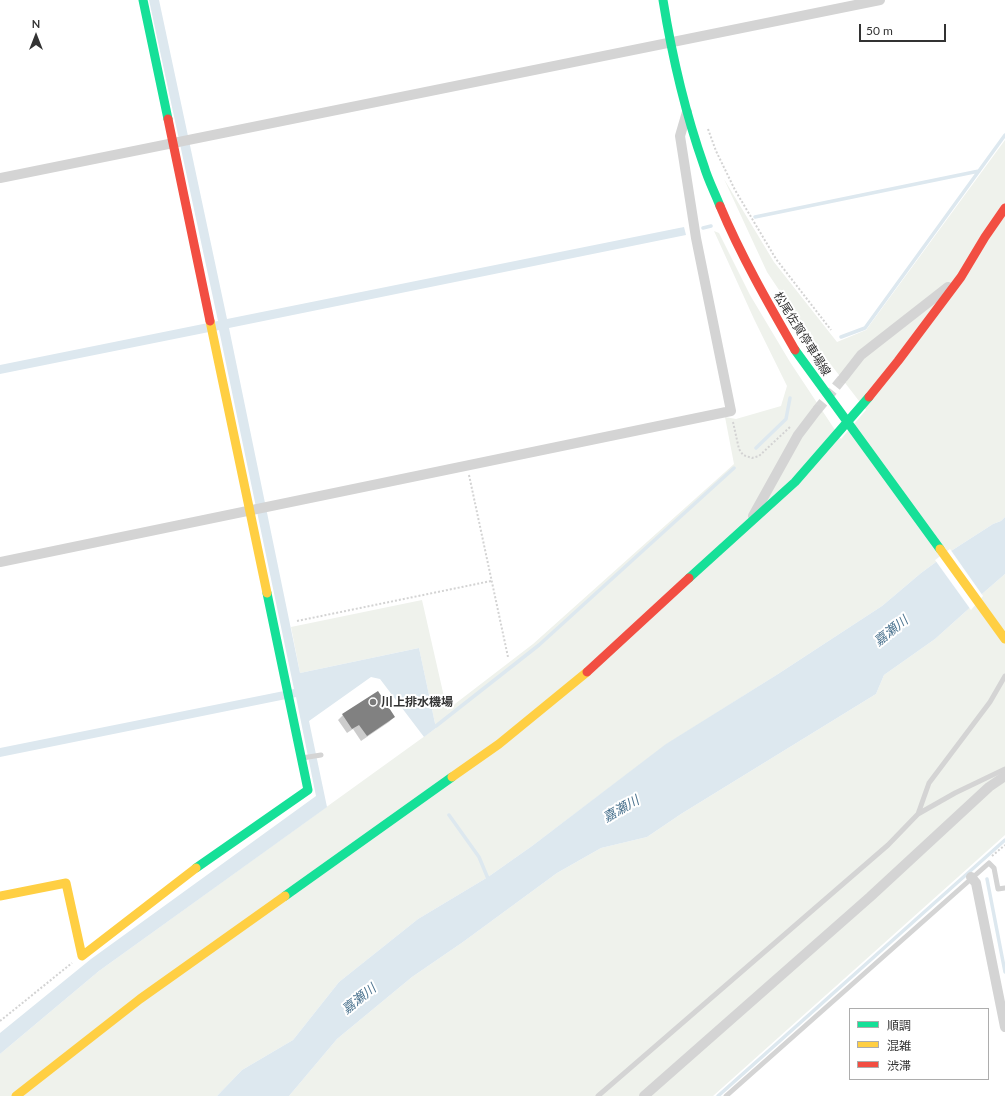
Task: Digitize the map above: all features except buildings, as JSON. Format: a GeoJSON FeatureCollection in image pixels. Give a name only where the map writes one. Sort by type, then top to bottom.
{"type":"FeatureCollection","features":[{"type":"Feature","properties":{"kind":"street"},"geometry":{"type":"LineString","coordinates":[[0,896],[66,883],[82,956],[190,872],[308,790],[143,0]]}},
{"type":"Feature","properties":{"kind":"street","name":"松尾佐賀停車場線"},"geometry":{"type":"LineString","coordinates":[[663,0],[670,43],[687,110],[704,167],[733,236],[760,289],[798,355],[1005,640]]}},
{"type":"Feature","properties":{"kind":"street"},"geometry":{"type":"LineString","coordinates":[[0,178],[880,0]]}},
{"type":"Feature","properties":{"kind":"street"},"geometry":{"type":"LineString","coordinates":[[0,562],[731,411],[696,238],[680,136],[687,110]]}},
{"type":"Feature","properties":{"kind":"street"},"geometry":{"type":"LineString","coordinates":[[16,1096],[140,999],[499,744],[585,674],[795,482],[847,423],[898,361],[961,277],[985,237],[1005,208]]}},
{"type":"Feature","properties":{"kind":"street"},"geometry":{"type":"LineString","coordinates":[[843,378],[861,355],[961,277]]}},
{"type":"Feature","properties":{"kind":"street"},"geometry":{"type":"LineString","coordinates":[[750,522],[798,435],[817,410]]}},
{"type":"Feature","properties":{"kind":"street"},"geometry":{"type":"LineString","coordinates":[[644,1096],[870,897],[989,787],[1005,776]]}},
{"type":"Feature","properties":{"kind":"street"},"geometry":{"type":"LineString","coordinates":[[971,877],[976,883],[1005,1027]]}},
{"type":"Feature","properties":{"kind":"lane"},"geometry":{"type":"LineString","coordinates":[[918,814],[929,783],[990,702],[1005,676]]}},
{"type":"Feature","properties":{"kind":"lane"},"geometry":{"type":"LineString","coordinates":[[301,759],[321,755]]}},
{"type":"Feature","properties":{"kind":"lane"},"geometry":{"type":"LineString","coordinates":[[598,1096],[888,845],[918,814],[955,793],[1005,769]]}},
{"type":"Feature","properties":{"kind":"lane"},"geometry":{"type":"LineString","coordinates":[[726,1096],[971,877],[989,863],[994,868],[998,890],[1005,888]]}},
{"type":"Feature","properties":{"kind":"path"},"geometry":{"type":"LineString","coordinates":[[708,128],[716,151],[735,190],[776,259],[830,330]]}},
{"type":"Feature","properties":{"kind":"path"},"geometry":{"type":"LineString","coordinates":[[731,411],[739,449],[744,455],[752,458],[759,456],[790,427]]}},
{"type":"Feature","properties":{"kind":"path"},"geometry":{"type":"LineString","coordinates":[[467,466],[508,657]]}},
{"type":"Feature","properties":{"kind":"path"},"geometry":{"type":"LineString","coordinates":[[297,621],[491,581]]}},
{"type":"Feature","properties":{"kind":"path"},"geometry":{"type":"LineString","coordinates":[[989,863],[992,856],[1005,845]]}},
{"type":"Feature","properties":{"kind":"path"},"geometry":{"type":"LineString","coordinates":[[0,1021],[82,956]]}},
{"type":"Feature","properties":{"kind":"shaded area"},"geometry":{"type":"Polygon","coordinates":[[[1005,140],[1005,517],[1001,521],[993,524],[951,551],[921,573],[882,606],[667,744],[532,846],[488,877],[418,919],[339,982],[293,1040],[242,1070],[217,1096],[0,1096],[0,1054],[99,971],[436,728],[419,648],[300,673],[291,627],[422,600],[447,710],[533,644],[734,464],[725,417],[736,419],[781,406],[787,386],[754,319],[714,231],[719,233],[750,295],[790,362],[841,439],[866,410],[815,344],[767,272],[724,179],[774,262],[837,342],[866,330],[1005,140]]]}},
{"type":"Feature","properties":{"kind":"shaded area"},"geometry":{"type":"Polygon","coordinates":[[[1005,574],[1005,835],[713,1096],[289,1096],[337,1039],[412,977],[463,942],[557,873],[601,848],[647,837],[681,814],[876,694],[884,675],[935,639],[1005,574]]]}},
{"type":"Feature","properties":{"kind":"water"},"geometry":{"type":"Polygon","coordinates":[[[149,0],[159,0],[227,319],[684,227],[686,235],[229,328],[300,673],[419,648],[436,728],[424,737],[380,679],[371,677],[309,721],[327,807],[99,971],[0,1054],[0,1033],[91,959],[316,796],[296,697],[0,757],[0,748],[294,689],[219,330],[0,374],[0,365],[218,321],[149,0]]]}},
{"type":"Feature","properties":{"kind":"water","name":"嘉瀬川"},"geometry":{"type":"Polygon","coordinates":[[[1005,517],[1005,574],[935,639],[884,675],[876,694],[681,814],[647,837],[601,848],[557,873],[463,942],[412,977],[337,1039],[289,1096],[217,1096],[242,1070],[293,1040],[339,982],[418,919],[488,877],[532,846],[666,744],[778,674],[882,606],[921,573],[951,551],[993,524],[1001,521],[1005,517]]]}},
{"type":"Feature","properties":{"kind":"pier"},"geometry":{"type":"Polygon","coordinates":[[[950,549],[983,596],[971,610],[935,560],[950,549]]]}},
{"type":"Feature","properties":{"kind":"waterway"},"geometry":{"type":"LineString","coordinates":[[841,337],[865,328],[1005,135]]}},
{"type":"Feature","properties":{"kind":"waterway"},"geometry":{"type":"LineString","coordinates":[[755,217],[979,171]]}},
{"type":"Feature","properties":{"kind":"waterway"},"geometry":{"type":"LineString","coordinates":[[703,228],[711,226]]}},
{"type":"Feature","properties":{"kind":"waterway"},"geometry":{"type":"LineString","coordinates":[[756,448],[786,419],[790,398]]}},
{"type":"Feature","properties":{"kind":"waterway"},"geometry":{"type":"LineString","coordinates":[[436,726],[539,645],[734,468]]}},
{"type":"Feature","properties":{"kind":"waterway"},"geometry":{"type":"LineString","coordinates":[[449,815],[479,857],[489,881]]}},
{"type":"Feature","properties":{"kind":"waterway"},"geometry":{"type":"LineString","coordinates":[[718,1096],[1005,840]]}},
{"type":"Feature","properties":{"kind":"waterway"},"geometry":{"type":"LineString","coordinates":[[987,879],[1005,972]]}},
{"type":"Feature","properties":{"kind":"tunnel"},"geometry":{"type":"LineString","coordinates":[[817,410],[843,378]]}},
{"type":"Feature","properties":{"kind":"traffic: fast"},"geometry":{"type":"LineString","coordinates":[[143,0],[168,119]]}},
{"type":"Feature","properties":{"kind":"traffic: fast"},"geometry":{"type":"LineString","coordinates":[[663,0],[685,105],[697,146],[720,206]]}},
{"type":"Feature","properties":{"kind":"traffic: fast"},"geometry":{"type":"LineString","coordinates":[[795,350],[940,549]]}},
{"type":"Feature","properties":{"kind":"traffic: fast"},"geometry":{"type":"LineString","coordinates":[[689,578],[795,482],[869,397]]}},
{"type":"Feature","properties":{"kind":"traffic: fast"},"geometry":{"type":"LineString","coordinates":[[196,868],[308,790],[267,593]]}},
{"type":"Feature","properties":{"kind":"traffic: fast"},"geometry":{"type":"LineString","coordinates":[[285,896],[452,777]]}},
{"type":"Feature","properties":{"kind":"traffic: slow"},"geometry":{"type":"LineString","coordinates":[[210,321],[267,593]]}},
{"type":"Feature","properties":{"kind":"traffic: slow"},"geometry":{"type":"LineString","coordinates":[[940,549],[1005,639]]}},
{"type":"Feature","properties":{"kind":"traffic: slow"},"geometry":{"type":"LineString","coordinates":[[452,777],[499,744],[587,672]]}},
{"type":"Feature","properties":{"kind":"traffic: slow"},"geometry":{"type":"LineString","coordinates":[[0,896],[66,883],[82,956],[196,868]]}},
{"type":"Feature","properties":{"kind":"traffic: slow"},"geometry":{"type":"LineString","coordinates":[[16,1096],[140,999],[285,896]]}},
{"type":"Feature","properties":{"kind":"traffic: jam"},"geometry":{"type":"LineString","coordinates":[[168,119],[210,321]]}},
{"type":"Feature","properties":{"kind":"traffic: jam"},"geometry":{"type":"LineString","coordinates":[[720,206],[746,261],[795,350]]}},
{"type":"Feature","properties":{"kind":"traffic: jam"},"geometry":{"type":"LineString","coordinates":[[869,397],[961,277],[985,237],[1005,208]]}},
{"type":"Feature","properties":{"kind":"traffic: jam"},"geometry":{"type":"LineString","coordinates":[[587,672],[689,578]]}},
{"type":"Feature","properties":{"kind":"place","name":"川上排水機場"},"geometry":{"type":"Point","coordinates":[373,702]}}]}
